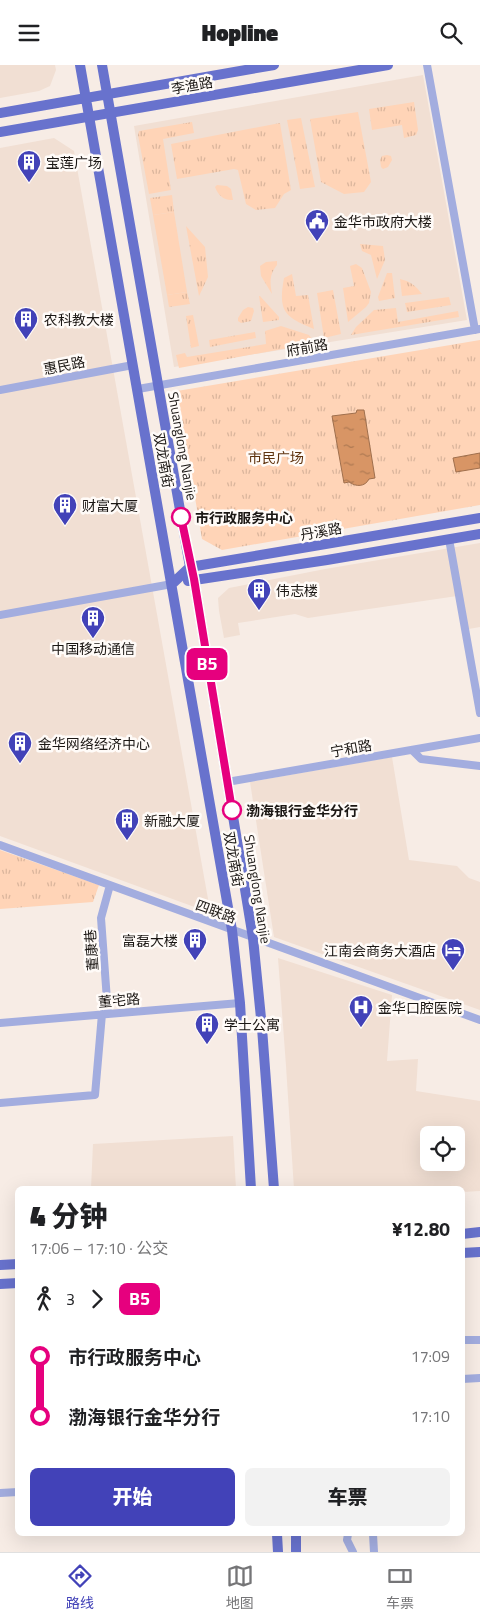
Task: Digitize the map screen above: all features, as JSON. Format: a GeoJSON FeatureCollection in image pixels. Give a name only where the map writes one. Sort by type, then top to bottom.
{"type":"FeatureCollection","features":[{"type":"Feature","properties":{"kind":"main road","name":"双龙南街"},"geometry":{"type":"LineString","coordinates":[[80,65],[232,929],[240,1003],[251,1186]]}},
{"type":"Feature","properties":{"kind":"main road","name":"Shuanglong Nanjie"},"geometry":{"type":"LineString","coordinates":[[102,65],[190,567],[194,579],[253,938],[274,1186]]}},
{"type":"Feature","properties":{"kind":"main road","name":"李渔路"},"geometry":{"type":"LineString","coordinates":[[0,113],[230,69],[274,65]]}},
{"type":"Feature","properties":{"kind":"main road","name":"李渔路"},"geometry":{"type":"LineString","coordinates":[[0,132],[388,65]]}},
{"type":"Feature","properties":{"kind":"main road","name":"丹溪路"},"geometry":{"type":"LineString","coordinates":[[190,567],[480,518]]}},
{"type":"Feature","properties":{"kind":"main road","name":"丹溪路"},"geometry":{"type":"LineString","coordinates":[[172,584],[480,534]]}},
{"type":"Feature","properties":{"kind":"main road"},"geometry":{"type":"LineString","coordinates":[[172,584],[190,567]]}},
{"type":"Feature","properties":{"kind":"main road"},"geometry":{"type":"LineString","coordinates":[[465,1234],[480,1232]]}},
{"type":"Feature","properties":{"kind":"main road"},"geometry":{"type":"LineString","coordinates":[[465,1253],[480,1252]]}},
{"type":"Feature","properties":{"kind":"main road"},"geometry":{"type":"LineString","coordinates":[[0,1265],[15,1263]]}},
{"type":"Feature","properties":{"kind":"main road"},"geometry":{"type":"LineString","coordinates":[[0,1284],[15,1283]]}},
{"type":"Feature","properties":{"kind":"main road"},"geometry":{"type":"LineString","coordinates":[[277,1536],[278,1552]]}},
{"type":"Feature","properties":{"kind":"main road"},"geometry":{"type":"LineString","coordinates":[[296,1536],[296,1552]]}},
{"type":"Feature","properties":{"kind":"street"},"geometry":{"type":"LineString","coordinates":[[427,65],[477,330]]}},
{"type":"Feature","properties":{"kind":"street","name":"府前路"},"geometry":{"type":"LineString","coordinates":[[138,389],[477,330]]}},
{"type":"Feature","properties":{"kind":"street","name":"惠民路"},"geometry":{"type":"LineString","coordinates":[[0,390],[133,365]]}},
{"type":"Feature","properties":{"kind":"street"},"geometry":{"type":"LineString","coordinates":[[449,539],[480,713]]}},
{"type":"Feature","properties":{"kind":"street","name":"丹溪路"},"geometry":{"type":"LineString","coordinates":[[0,615],[172,584]]}},
{"type":"Feature","properties":{"kind":"street","name":"宁和路"},"geometry":{"type":"LineString","coordinates":[[227,782],[480,739]]}},
{"type":"Feature","properties":{"kind":"street"},"geometry":{"type":"LineString","coordinates":[[412,750],[421,759],[480,766]]}},
{"type":"Feature","properties":{"kind":"street","name":"四联路"},"geometry":{"type":"LineString","coordinates":[[0,845],[480,1020]]}},
{"type":"Feature","properties":{"kind":"street","name":"董康巷"},"geometry":{"type":"LineString","coordinates":[[0,1103],[95,1095],[105,1014],[101,918],[110,885]]}},
{"type":"Feature","properties":{"kind":"street","name":"董宅路"},"geometry":{"type":"LineString","coordinates":[[0,1023],[240,1003]]}},
{"type":"Feature","properties":{"kind":"street"},"geometry":{"type":"LineString","coordinates":[[465,1341],[480,1339]]}},
{"type":"Feature","properties":{"kind":"street"},"geometry":{"type":"LineString","coordinates":[[465,1379],[480,1377]]}},
{"type":"Feature","properties":{"kind":"street"},"geometry":{"type":"LineString","coordinates":[[0,1493],[15,1492]]}},
{"type":"Feature","properties":{"kind":"street"},"geometry":{"type":"LineString","coordinates":[[348,1536],[347,1540],[354,1552]]}},
{"type":"Feature","properties":{"kind":"street"},"geometry":{"type":"LineString","coordinates":[[373,1536],[374,1552]]}},
{"type":"Feature","properties":{"kind":"shaded area"},"geometry":{"type":"Polygon","coordinates":[[[0,65],[55,65],[56,70],[50,86],[39,91],[0,98],[0,65]]]}},
{"type":"Feature","properties":{"kind":"shaded area"},"geometry":{"type":"Polygon","coordinates":[[[423,75],[467,320],[174,367],[134,126],[423,75]]]}},
{"type":"Feature","properties":{"kind":"shaded area"},"geometry":{"type":"Polygon","coordinates":[[[54,138],[74,151],[210,910],[200,909],[0,836],[0,148],[54,138]]]}},
{"type":"Feature","properties":{"kind":"shaded area"},"geometry":{"type":"Polygon","coordinates":[[[480,543],[480,627],[463,630],[457,596],[308,618],[295,614],[238,623],[240,635],[224,638],[218,598],[229,588],[325,569],[480,543]]]}},
{"type":"Feature","properties":{"kind":"shaded area"},"geometry":{"type":"Polygon","coordinates":[[[392,757],[409,860],[457,866],[469,878],[480,882],[480,1010],[274,937],[250,782],[392,757]]]}},
{"type":"Feature","properties":{"kind":"shaded area"},"geometry":{"type":"Polygon","coordinates":[[[278,958],[392,995],[387,1061],[418,1059],[416,1091],[480,1101],[480,1191],[465,1192],[465,1186],[294,1186],[278,958]]]}},
{"type":"Feature","properties":{"kind":"shaded area"},"geometry":{"type":"Polygon","coordinates":[[[233,1136],[236,1186],[91,1186],[93,1144],[233,1136]]]}},
{"type":"Feature","properties":{"kind":"green space"},"geometry":{"type":"Polygon","coordinates":[[[414,102],[418,130],[416,135],[404,138],[402,125],[372,130],[369,109],[414,102]]]}},
{"type":"Feature","properties":{"kind":"green space"},"geometry":{"type":"Polygon","coordinates":[[[358,112],[371,182],[364,192],[344,194],[321,182],[310,119],[358,112]]]}},
{"type":"Feature","properties":{"kind":"green space"},"geometry":{"type":"Polygon","coordinates":[[[301,118],[315,187],[300,189],[287,120],[301,118]]]}},
{"type":"Feature","properties":{"kind":"green space"},"geometry":{"type":"Polygon","coordinates":[[[192,122],[194,133],[163,139],[171,190],[149,194],[138,135],[139,131],[192,122]]]}},
{"type":"Feature","properties":{"kind":"green space"},"geometry":{"type":"Polygon","coordinates":[[[280,123],[291,190],[284,194],[275,208],[256,210],[246,204],[238,170],[234,169],[177,179],[171,144],[280,123]]]}},
{"type":"Feature","properties":{"kind":"green space"},"geometry":{"type":"Polygon","coordinates":[[[382,156],[391,156],[392,160],[388,167],[383,169],[380,160],[382,156]]]}},
{"type":"Feature","properties":{"kind":"green space"},"geometry":{"type":"Polygon","coordinates":[[[217,185],[227,186],[231,189],[233,200],[227,200],[222,197],[215,187],[217,185]]]}},
{"type":"Feature","properties":{"kind":"green space"},"geometry":{"type":"Polygon","coordinates":[[[172,195],[174,212],[153,215],[150,198],[172,195]]]}},
{"type":"Feature","properties":{"kind":"green space"},"geometry":{"type":"Polygon","coordinates":[[[174,212],[187,292],[167,295],[153,215],[174,212]]]}},
{"type":"Feature","properties":{"kind":"green space"},"geometry":{"type":"Polygon","coordinates":[[[186,226],[205,247],[208,277],[199,296],[186,226]]]}},
{"type":"Feature","properties":{"kind":"green space"},"geometry":{"type":"Polygon","coordinates":[[[360,244],[383,246],[385,260],[377,279],[371,255],[362,251],[360,244]]]}},
{"type":"Feature","properties":{"kind":"green space"},"geometry":{"type":"Polygon","coordinates":[[[277,261],[271,279],[272,294],[261,276],[260,266],[266,262],[277,261]]]}},
{"type":"Feature","properties":{"kind":"green space"},"geometry":{"type":"Polygon","coordinates":[[[356,264],[362,268],[371,292],[369,303],[366,307],[348,322],[343,288],[354,286],[350,266],[356,264]]]}},
{"type":"Feature","properties":{"kind":"green space"},"geometry":{"type":"Polygon","coordinates":[[[387,273],[392,273],[395,298],[379,301],[378,297],[387,273]]]}},
{"type":"Feature","properties":{"kind":"green space"},"geometry":{"type":"Polygon","coordinates":[[[292,274],[296,296],[308,295],[314,329],[296,321],[290,316],[283,305],[282,289],[284,278],[292,274]]]}},
{"type":"Feature","properties":{"kind":"green space"},"geometry":{"type":"Polygon","coordinates":[[[400,279],[412,284],[422,294],[402,296],[400,279]]]}},
{"type":"Feature","properties":{"kind":"green space"},"geometry":{"type":"Polygon","coordinates":[[[333,290],[341,334],[324,338],[317,293],[333,290]]]}},
{"type":"Feature","properties":{"kind":"green space"},"geometry":{"type":"Polygon","coordinates":[[[187,292],[190,304],[169,307],[167,295],[187,292]]]}},
{"type":"Feature","properties":{"kind":"green space"},"geometry":{"type":"Polygon","coordinates":[[[259,296],[279,317],[279,320],[263,322],[259,296]]]}},
{"type":"Feature","properties":{"kind":"green space"},"geometry":{"type":"Polygon","coordinates":[[[449,297],[451,305],[407,312],[405,303],[449,297]]]}},
{"type":"Feature","properties":{"kind":"green space"},"geometry":{"type":"Polygon","coordinates":[[[248,307],[253,308],[254,311],[251,321],[241,323],[238,321],[238,318],[243,310],[248,307]]]}},
{"type":"Feature","properties":{"kind":"green space"},"geometry":{"type":"Polygon","coordinates":[[[396,308],[398,322],[458,311],[459,317],[351,335],[356,327],[374,310],[396,308]]]}},
{"type":"Feature","properties":{"kind":"green space"},"geometry":{"type":"Polygon","coordinates":[[[193,315],[199,346],[191,348],[186,316],[193,315]]]}},
{"type":"Feature","properties":{"kind":"green space"},"geometry":{"type":"Polygon","coordinates":[[[281,326],[309,335],[315,343],[179,368],[176,355],[185,353],[187,357],[266,344],[265,331],[281,326]]]}},
{"type":"Feature","properties":{"kind":"green space"},"geometry":{"type":"Polygon","coordinates":[[[255,332],[256,338],[210,347],[209,340],[255,332]]]}},
{"type":"Feature","properties":{"kind":"green space","name":"市民广场"},"geometry":{"type":"Polygon","coordinates":[[[480,340],[480,505],[222,550],[202,539],[177,391],[480,340]]]}},
{"type":"Feature","properties":{"kind":"green space"},"geometry":{"type":"Polygon","coordinates":[[[0,850],[99,885],[93,902],[0,909],[0,850]]]}},
{"type":"Feature","properties":{"kind":"water"},"geometry":{"type":"Polygon","coordinates":[[[357,410],[364,410],[375,478],[369,479],[365,484],[360,485],[349,482],[344,483],[332,416],[356,413],[357,410]]]}},
{"type":"Feature","properties":{"kind":"water"},"geometry":{"type":"Polygon","coordinates":[[[480,453],[480,468],[456,472],[453,458],[480,453]]]}},
{"type":"Feature","properties":{"kind":"bus line","name":"B5"},"geometry":{"type":"LineString","coordinates":[[181,517],[194,579],[232,810]]}},
{"type":"Feature","properties":{"kind":"place","name":"宝莲广场"},"geometry":{"type":"Point","coordinates":[29,183]}},
{"type":"Feature","properties":{"kind":"place","name":"金华市政府大楼"},"geometry":{"type":"Point","coordinates":[317,242]}},
{"type":"Feature","properties":{"kind":"place","name":"农科教大楼"},"geometry":{"type":"Point","coordinates":[26,340]}},
{"type":"Feature","properties":{"kind":"place","name":"市行政服务中心"},"geometry":{"type":"Point","coordinates":[181,517]}},
{"type":"Feature","properties":{"kind":"place","name":"财富大厦"},"geometry":{"type":"Point","coordinates":[65,526]}},
{"type":"Feature","properties":{"kind":"place","name":"伟志楼"},"geometry":{"type":"Point","coordinates":[259,611]}},
{"type":"Feature","properties":{"kind":"place","name":"中国移动通信"},"geometry":{"type":"Point","coordinates":[93,639]}},
{"type":"Feature","properties":{"kind":"place","name":"金华网络经济中心"},"geometry":{"type":"Point","coordinates":[20,764]}},
{"type":"Feature","properties":{"kind":"place","name":"渤海银行金华分行"},"geometry":{"type":"Point","coordinates":[232,810]}},
{"type":"Feature","properties":{"kind":"place","name":"新融大厦"},"geometry":{"type":"Point","coordinates":[127,841]}},
{"type":"Feature","properties":{"kind":"place","name":"富磊大楼"},"geometry":{"type":"Point","coordinates":[195,961]}},
{"type":"Feature","properties":{"kind":"place","name":"江南会商务大酒店"},"geometry":{"type":"Point","coordinates":[453,971]}},
{"type":"Feature","properties":{"kind":"place","name":"金华口腔医院"},"geometry":{"type":"Point","coordinates":[361,1028]}},
{"type":"Feature","properties":{"kind":"place","name":"学士公寓"},"geometry":{"type":"Point","coordinates":[207,1045]}}]}
